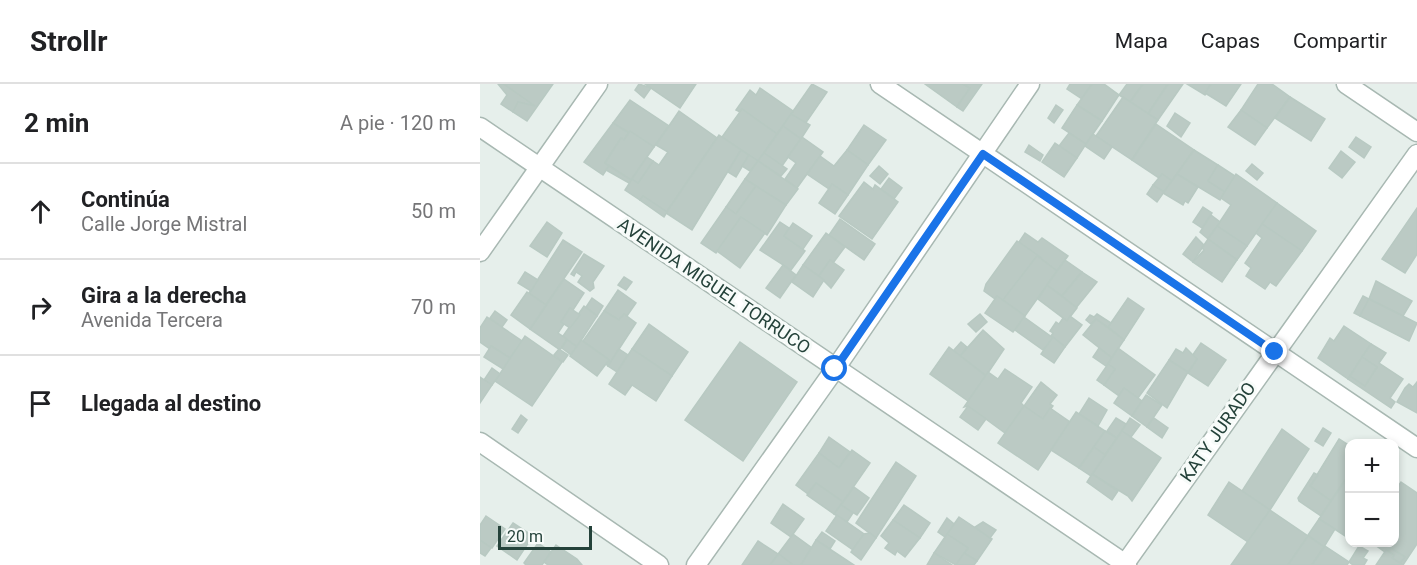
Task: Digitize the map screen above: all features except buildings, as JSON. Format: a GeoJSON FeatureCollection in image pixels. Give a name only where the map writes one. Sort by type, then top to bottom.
{"type":"FeatureCollection","features":[{"type":"Feature","properties":{"kind":"street"},"geometry":{"type":"LineString","coordinates":[[480,252],[598,84]]}},
{"type":"Feature","properties":{"kind":"street"},"geometry":{"type":"LineString","coordinates":[[880,84],[1417,448]]}},
{"type":"Feature","properties":{"kind":"street"},"geometry":{"type":"LineString","coordinates":[[696,565],[835,369],[1030,84]]}},
{"type":"Feature","properties":{"kind":"street"},"geometry":{"type":"LineString","coordinates":[[1346,84],[1417,132]]}},
{"type":"Feature","properties":{"kind":"street","name":"AVENIDA MIGUEL TORRUCO"},"geometry":{"type":"LineString","coordinates":[[480,127],[1125,565]]}},
{"type":"Feature","properties":{"kind":"street","name":"KATY JURADO"},"geometry":{"type":"LineString","coordinates":[[1125,565],[1417,154]]}},
{"type":"Feature","properties":{"kind":"street"},"geometry":{"type":"LineString","coordinates":[[480,442],[659,565]]}},
{"type":"Feature","properties":{"kind":"route"},"geometry":{"type":"LineString","coordinates":[[835,369],[983,154],[1275,352]]}}]}
